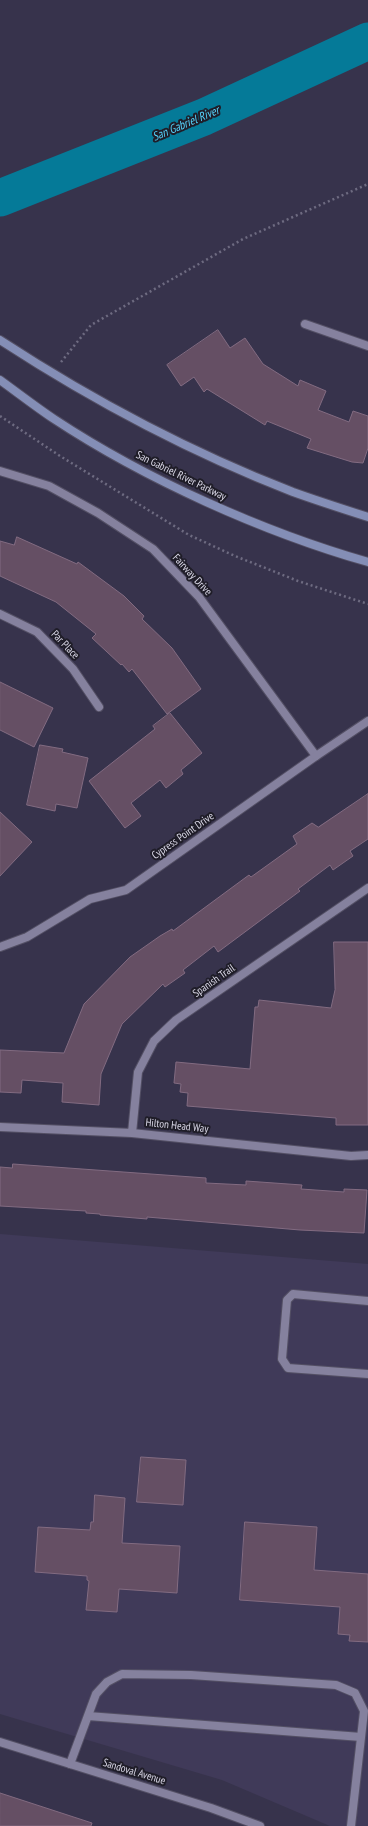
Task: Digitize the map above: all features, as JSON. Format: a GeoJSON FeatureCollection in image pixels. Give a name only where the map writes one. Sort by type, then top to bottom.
{"type":"FeatureCollection","features":[{"type":"Feature","properties":{"kind":"main road"},"geometry":{"type":"LineString","coordinates":[[0,340],[53,374],[113,409],[214,459],[294,492],[368,517]]}},
{"type":"Feature","properties":{"kind":"main road","name":"San Gabriel River Parkway"},"geometry":{"type":"LineString","coordinates":[[0,380],[54,419],[113,454],[185,492],[264,526],[336,553],[368,562]]}},
{"type":"Feature","properties":{"kind":"street"},"geometry":{"type":"LineString","coordinates":[[305,324],[368,346]]}},
{"type":"Feature","properties":{"kind":"street","name":"Fairway Drive"},"geometry":{"type":"LineString","coordinates":[[0,471],[49,486],[98,513],[153,550],[199,597],[316,756]]}},
{"type":"Feature","properties":{"kind":"street","name":"Par Place"},"geometry":{"type":"LineString","coordinates":[[0,614],[37,632],[73,669],[99,707]]}},
{"type":"Feature","properties":{"kind":"street","name":"Cypress Point Drive"},"geometry":{"type":"LineString","coordinates":[[0,947],[27,937],[90,899],[126,890],[368,721]]}},
{"type":"Feature","properties":{"kind":"street","name":"Spanish Trail"},"geometry":{"type":"LineString","coordinates":[[132,1133],[138,1072],[154,1041],[176,1020],[368,888]]}},
{"type":"Feature","properties":{"kind":"street","name":"Hilton Head Way"},"geometry":{"type":"LineString","coordinates":[[0,1127],[132,1133],[351,1156],[368,1155]]}},
{"type":"Feature","properties":{"kind":"street"},"geometry":{"type":"LineString","coordinates":[[368,1301],[293,1294],[287,1300],[282,1359],[288,1368],[368,1374]]}},
{"type":"Feature","properties":{"kind":"street"},"geometry":{"type":"LineString","coordinates":[[70,1764],[96,1694],[107,1682],[122,1674],[191,1675],[336,1685],[355,1693],[364,1711],[351,1826]]}},
{"type":"Feature","properties":{"kind":"street"},"geometry":{"type":"LineString","coordinates":[[88,1716],[361,1737]]}},
{"type":"Feature","properties":{"kind":"street","name":"Sandoval Avenue"},"geometry":{"type":"LineString","coordinates":[[0,1742],[211,1808],[260,1826]]}},
{"type":"Feature","properties":{"kind":"path"},"geometry":{"type":"LineString","coordinates":[[53,374],[70,349],[91,325],[243,239],[368,184]]}},
{"type":"Feature","properties":{"kind":"path"},"geometry":{"type":"LineString","coordinates":[[0,416],[60,456],[189,535],[256,564],[368,604]]}},
{"type":"Feature","properties":{"kind":"shaded area"},"geometry":{"type":"Polygon","coordinates":[[[0,1234],[368,1264],[368,1826],[330,1826],[222,1780],[0,1714],[0,1234]]]}},
{"type":"Feature","properties":{"kind":"building"},"geometry":{"type":"Polygon","coordinates":[[[218,330],[230,348],[245,338],[263,364],[298,386],[300,380],[326,391],[318,410],[349,422],[353,411],[368,416],[368,448],[363,463],[352,462],[307,448],[311,439],[267,421],[265,425],[207,389],[204,392],[194,377],[181,386],[167,365],[218,330]]]}},
{"type":"Feature","properties":{"kind":"building"},"geometry":{"type":"Polygon","coordinates":[[[17,537],[77,564],[78,562],[124,596],[144,616],[142,619],[172,648],[201,689],[167,714],[132,669],[129,672],[92,638],[96,634],[56,602],[0,576],[0,541],[14,545],[17,537]]]}},
{"type":"Feature","properties":{"kind":"building"},"geometry":{"type":"Polygon","coordinates":[[[0,682],[53,708],[34,747],[0,730],[0,682]]]}},
{"type":"Feature","properties":{"kind":"building"},"geometry":{"type":"Polygon","coordinates":[[[170,713],[202,753],[181,770],[183,774],[166,788],[160,780],[131,803],[141,816],[125,828],[89,781],[155,729],[153,726],[170,713]]]}},
{"type":"Feature","properties":{"kind":"building"},"geometry":{"type":"Polygon","coordinates":[[[40,745],[63,749],[62,752],[88,758],[77,808],[56,804],[55,811],[27,805],[40,745]]]}},
{"type":"Feature","properties":{"kind":"building"},"geometry":{"type":"Polygon","coordinates":[[[368,794],[368,839],[350,851],[353,856],[333,870],[330,865],[298,889],[300,891],[218,952],[214,946],[183,970],[185,973],[165,987],[163,984],[122,1024],[101,1074],[99,1105],[62,1102],[63,1083],[22,1080],[21,1093],[0,1092],[0,1050],[64,1053],[84,1004],[130,957],[160,936],[172,929],[173,931],[249,875],[251,877],[297,844],[293,836],[312,823],[318,827],[368,794]]]}},
{"type":"Feature","properties":{"kind":"building"},"geometry":{"type":"Polygon","coordinates":[[[0,812],[32,842],[0,876],[0,812]]]}},
{"type":"Feature","properties":{"kind":"building"},"geometry":{"type":"Polygon","coordinates":[[[334,942],[368,942],[368,1125],[336,1125],[336,1118],[187,1106],[188,1093],[180,1092],[181,1084],[174,1083],[176,1062],[250,1069],[255,1007],[258,1007],[259,1000],[331,1008],[335,990],[334,942]]]}},
{"type":"Feature","properties":{"kind":"building"},"geometry":{"type":"Polygon","coordinates":[[[13,1164],[206,1178],[206,1183],[246,1185],[246,1181],[302,1185],[301,1189],[344,1192],[344,1189],[367,1190],[364,1233],[300,1230],[147,1217],[147,1219],[100,1215],[86,1213],[86,1211],[0,1206],[0,1167],[12,1168],[13,1164]]]}},
{"type":"Feature","properties":{"kind":"building"},"geometry":{"type":"Polygon","coordinates":[[[141,1457],[186,1460],[183,1505],[137,1502],[141,1457]]]}},
{"type":"Feature","properties":{"kind":"building"},"geometry":{"type":"Polygon","coordinates":[[[95,1495],[125,1498],[122,1543],[180,1546],[177,1593],[119,1589],[117,1612],[86,1610],[89,1581],[87,1580],[87,1576],[35,1572],[38,1527],[90,1530],[91,1522],[93,1522],[95,1495]]]}},
{"type":"Feature","properties":{"kind":"building"},"geometry":{"type":"Polygon","coordinates":[[[245,1522],[317,1527],[314,1570],[368,1574],[368,1642],[349,1641],[350,1635],[338,1634],[340,1607],[240,1600],[245,1522]]]}},
{"type":"Feature","properties":{"kind":"building"},"geometry":{"type":"Polygon","coordinates":[[[0,1793],[92,1823],[91,1826],[0,1826],[0,1793]]]}},
{"type":"Feature","properties":{"kind":"waterway","name":"San Gabriel River"},"geometry":{"type":"LineString","coordinates":[[0,198],[204,117],[368,41]]}}]}
